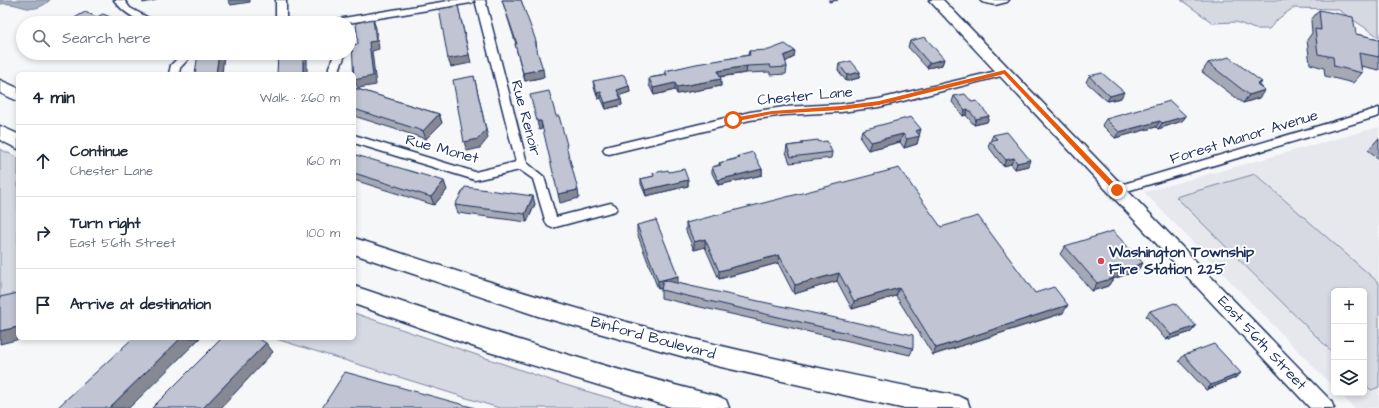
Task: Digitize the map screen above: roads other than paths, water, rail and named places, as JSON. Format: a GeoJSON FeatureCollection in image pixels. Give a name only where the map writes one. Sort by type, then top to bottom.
{"type":"FeatureCollection","features":[{"type":"Feature","properties":{"kind":"main road"},"geometry":{"type":"LineString","coordinates":[[0,86],[16,94]]}},
{"type":"Feature","properties":{"kind":"main road"},"geometry":{"type":"LineString","coordinates":[[0,132],[16,141]]}},
{"type":"Feature","properties":{"kind":"main road","name":"Binford Boulevard"},"geometry":{"type":"LineString","coordinates":[[356,247],[479,288],[659,340],[795,374],[958,408]]}},
{"type":"Feature","properties":{"kind":"main road"},"geometry":{"type":"LineString","coordinates":[[356,296],[411,316],[510,348],[609,378],[717,408]]}},
{"type":"Feature","properties":{"kind":"street"},"geometry":{"type":"LineString","coordinates":[[119,0],[127,10],[139,16]]}},
{"type":"Feature","properties":{"kind":"street"},"geometry":{"type":"LineString","coordinates":[[281,0],[281,16]]}},
{"type":"Feature","properties":{"kind":"street"},"geometry":{"type":"LineString","coordinates":[[356,18],[424,4],[471,0]]}},
{"type":"Feature","properties":{"kind":"street","name":"Rue Renoir"},"geometry":{"type":"LineString","coordinates":[[480,0],[522,165],[538,177],[552,223],[611,208]]}},
{"type":"Feature","properties":{"kind":"street","name":"East 56th Street"},"geometry":{"type":"LineString","coordinates":[[936,0],[1324,408]]}},
{"type":"Feature","properties":{"kind":"street"},"geometry":{"type":"LineString","coordinates":[[985,0],[994,2],[1004,0]]}},
{"type":"Feature","properties":{"kind":"street"},"geometry":{"type":"LineString","coordinates":[[174,72],[175,67],[182,60]]}},
{"type":"Feature","properties":{"kind":"street"},"geometry":{"type":"LineString","coordinates":[[334,72],[333,67],[337,60]]}},
{"type":"Feature","properties":{"kind":"street","name":"Chester Lane"},"geometry":{"type":"LineString","coordinates":[[609,150],[750,116],[784,111],[841,108],[879,103],[1005,72]]}},
{"type":"Feature","properties":{"kind":"street","name":"Forest Manor Avenue"},"geometry":{"type":"LineString","coordinates":[[1117,190],[1379,112]]}},
{"type":"Feature","properties":{"kind":"street","name":"Rue Monet"},"geometry":{"type":"LineString","coordinates":[[356,140],[475,176],[522,165]]}},
{"type":"Feature","properties":{"kind":"water"},"geometry":{"type":"Polygon","coordinates":[[[0,0],[50,0],[37,8],[26,8],[8,4],[0,4],[0,0]]]}},
{"type":"Feature","properties":{"kind":"place","name":"Washington Township Fire Station 225"},"geometry":{"type":"Point","coordinates":[1101,261]}}]}
